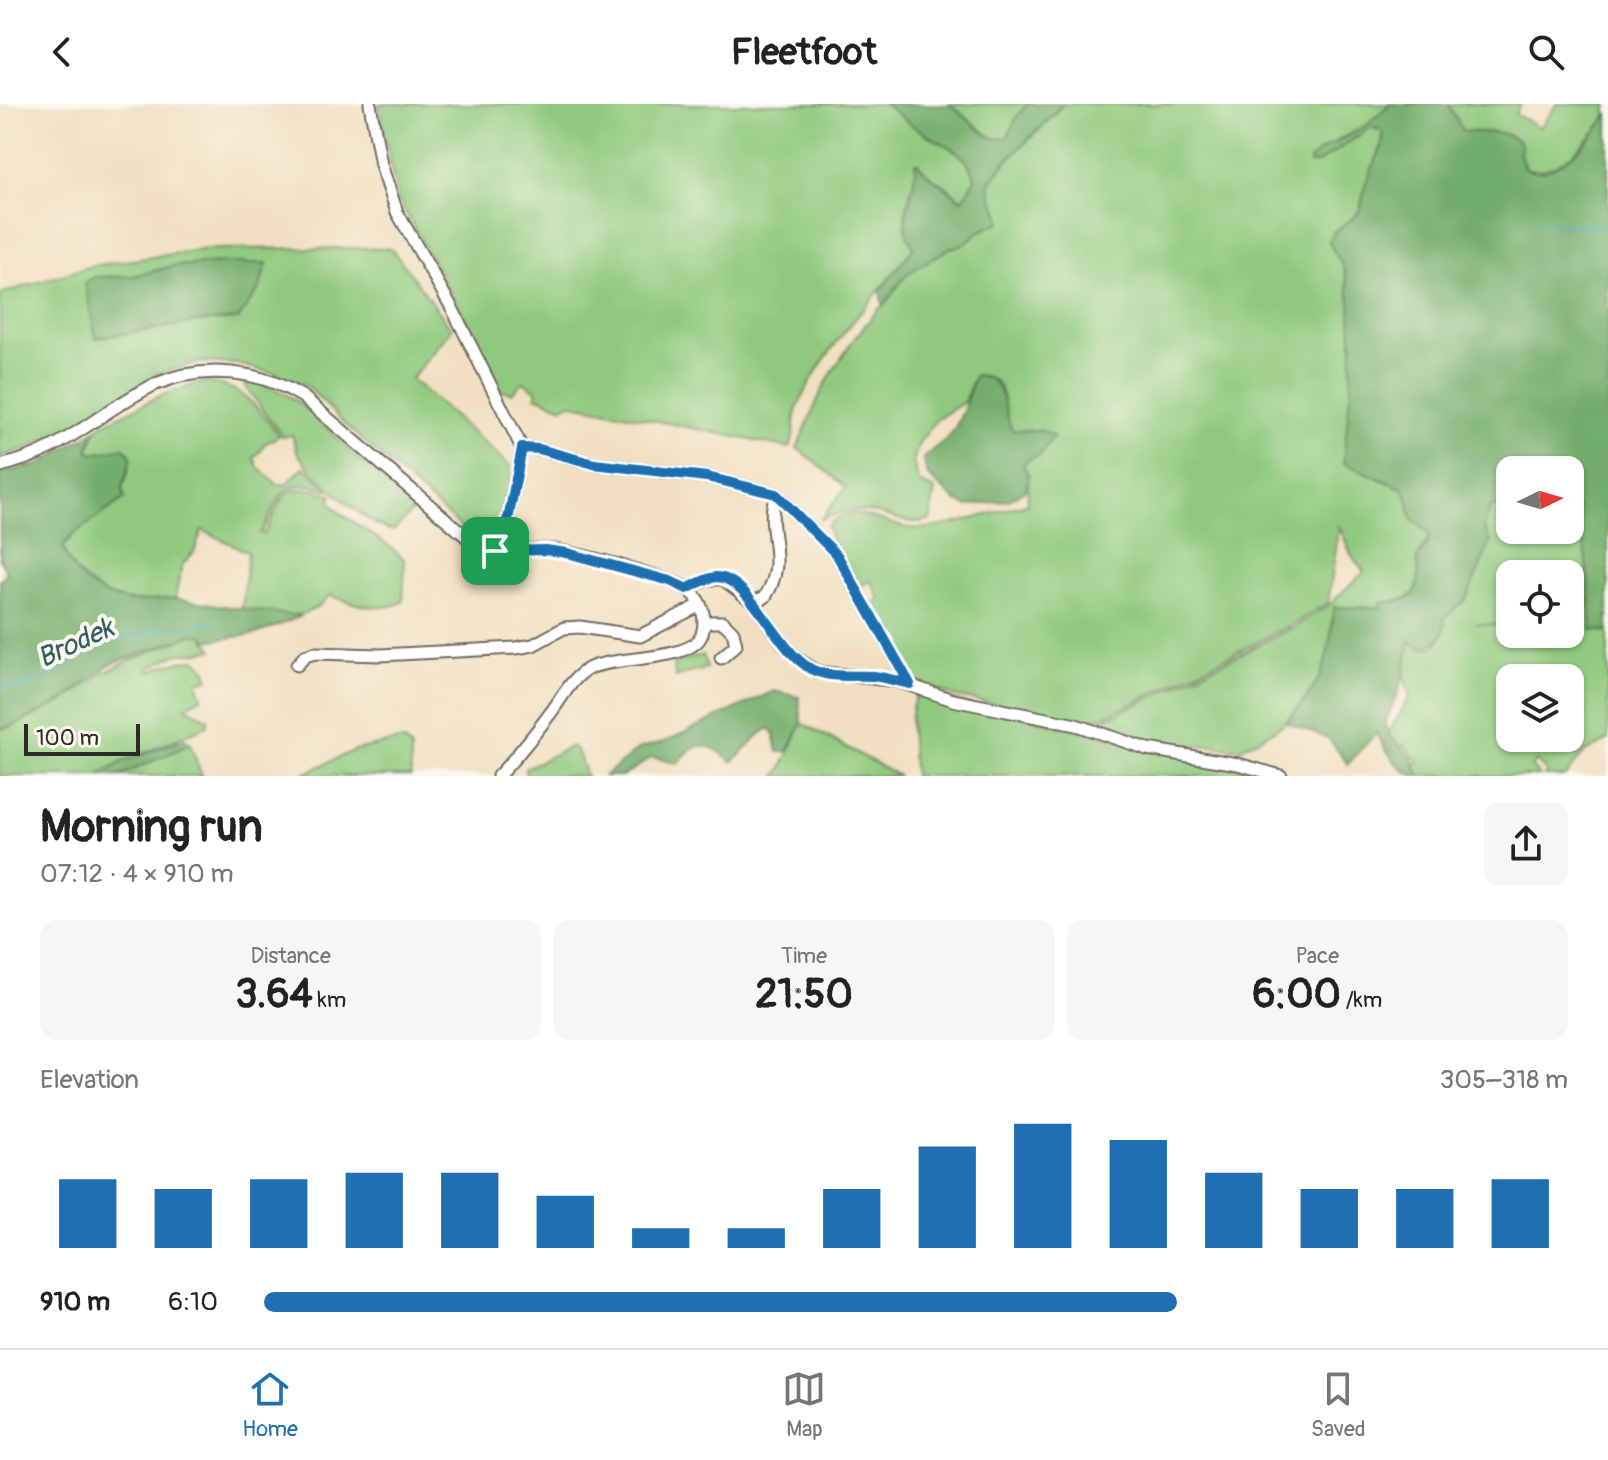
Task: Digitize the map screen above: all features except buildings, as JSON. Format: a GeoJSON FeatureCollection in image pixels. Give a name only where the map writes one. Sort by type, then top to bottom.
{"type":"FeatureCollection","features":[{"type":"Feature","properties":{"kind":"street"},"geometry":{"type":"LineString","coordinates":[[370,104],[390,197],[452,308],[522,448],[509,515],[495,551]]}},
{"type":"Feature","properties":{"kind":"street"},"geometry":{"type":"LineString","coordinates":[[0,466],[54,448],[155,385],[216,372],[241,374],[282,385],[303,397],[469,540],[495,551],[546,550],[567,553],[670,581],[687,589],[700,605],[704,622],[699,641],[689,648],[587,669],[573,682],[519,754],[498,776]]}},
{"type":"Feature","properties":{"kind":"street"},"geometry":{"type":"LineString","coordinates":[[522,448],[539,449],[594,464],[707,477],[776,494],[837,555],[910,684]]}},
{"type":"Feature","properties":{"kind":"street"},"geometry":{"type":"LineString","coordinates":[[764,616],[765,597],[772,587],[777,569],[776,494]]}},
{"type":"Feature","properties":{"kind":"street"},"geometry":{"type":"LineString","coordinates":[[687,589],[708,579],[723,579],[753,602],[798,659],[818,672],[873,676],[910,684],[953,700],[1076,725],[1147,749],[1238,764],[1281,776]]}},
{"type":"Feature","properties":{"kind":"street"},"geometry":{"type":"LineString","coordinates":[[753,602],[765,597]]}},
{"type":"Feature","properties":{"kind":"street"},"geometry":{"type":"LineString","coordinates":[[297,665],[305,656],[315,653],[373,655],[516,648],[533,645],[564,628],[580,627],[640,636],[700,605]]}},
{"type":"Feature","properties":{"kind":"street"},"geometry":{"type":"LineString","coordinates":[[704,622],[723,622],[733,632],[736,645],[721,658]]}},
{"type":"Feature","properties":{"kind":"green space"},"geometry":{"type":"Polygon","coordinates":[[[378,104],[884,104],[919,130],[960,154],[975,178],[963,201],[945,185],[916,168],[905,221],[914,247],[822,363],[809,384],[798,406],[790,448],[569,403],[563,407],[536,396],[536,390],[523,382],[512,393],[500,390],[467,322],[397,197],[378,104]]]}},
{"type":"Feature","properties":{"kind":"green space"},"geometry":{"type":"Polygon","coordinates":[[[884,104],[952,106],[979,129],[1001,139],[1008,136],[1017,116],[1028,104],[1063,104],[1004,163],[989,184],[1000,222],[907,274],[883,306],[880,291],[914,247],[908,237],[906,217],[915,163],[962,201],[975,178],[960,154],[919,130],[884,104]]]}},
{"type":"Feature","properties":{"kind":"green space"},"geometry":{"type":"Polygon","coordinates":[[[950,104],[1028,104],[1017,116],[1005,140],[992,138],[950,104]]]}},
{"type":"Feature","properties":{"kind":"green space"},"geometry":{"type":"Polygon","coordinates":[[[1063,104],[1390,104],[1367,125],[1338,140],[1318,163],[1372,126],[1383,132],[1382,144],[1365,186],[1360,209],[1333,232],[1334,252],[1343,263],[1353,311],[1351,395],[1343,463],[1402,488],[1410,511],[1429,534],[1417,560],[1418,587],[1410,596],[1381,602],[1381,607],[1377,608],[1334,607],[1329,654],[1321,675],[1306,699],[1281,726],[1240,749],[1151,744],[1082,724],[1109,717],[1140,703],[1292,628],[1329,605],[1364,572],[1352,556],[1339,527],[1328,603],[1289,626],[1136,702],[1082,721],[953,696],[910,680],[886,638],[893,635],[886,621],[877,622],[869,607],[880,599],[871,581],[859,586],[835,549],[827,526],[836,519],[856,514],[909,528],[936,527],[1027,504],[1028,484],[1022,465],[1040,455],[1011,429],[1002,394],[995,381],[987,376],[975,375],[964,402],[937,419],[919,443],[913,462],[919,483],[935,490],[930,520],[913,522],[860,511],[842,512],[821,519],[846,487],[797,448],[822,390],[854,339],[907,274],[995,224],[1000,215],[989,185],[1005,163],[1063,104]]]}},
{"type":"Feature","properties":{"kind":"green space"},"geometry":{"type":"Polygon","coordinates":[[[1390,104],[1448,104],[1463,131],[1501,133],[1515,138],[1521,143],[1524,168],[1537,171],[1557,166],[1575,153],[1599,128],[1608,112],[1608,632],[1592,630],[1584,544],[1584,456],[1496,456],[1496,506],[1490,507],[1484,528],[1491,541],[1466,599],[1445,618],[1443,634],[1436,642],[1422,648],[1410,642],[1401,686],[1384,725],[1389,735],[1413,759],[1420,776],[1399,767],[1376,733],[1348,764],[1328,738],[1286,722],[1309,696],[1322,670],[1330,641],[1334,607],[1377,608],[1380,602],[1409,597],[1417,587],[1417,558],[1427,545],[1429,534],[1412,520],[1409,501],[1402,488],[1343,463],[1350,394],[1352,325],[1346,272],[1329,241],[1360,210],[1365,185],[1380,152],[1383,132],[1372,127],[1318,163],[1310,164],[1310,160],[1318,152],[1367,125],[1390,104]]]}},
{"type":"Feature","properties":{"kind":"green space"},"geometry":{"type":"Polygon","coordinates":[[[1448,104],[1521,104],[1515,114],[1540,128],[1557,104],[1608,104],[1605,120],[1579,148],[1560,163],[1538,169],[1525,168],[1520,154],[1521,143],[1515,138],[1501,133],[1462,131],[1448,104]]]}},
{"type":"Feature","properties":{"kind":"green space"},"geometry":{"type":"Polygon","coordinates":[[[391,248],[452,329],[411,379],[509,465],[509,500],[500,525],[492,534],[482,538],[471,536],[348,427],[307,386],[237,364],[200,362],[157,374],[72,427],[0,457],[0,294],[91,266],[207,249],[391,248]],[[266,263],[173,266],[134,276],[94,277],[97,338],[197,322],[238,319],[260,287],[266,263]]]}},
{"type":"Feature","properties":{"kind":"green space"},"geometry":{"type":"Polygon","coordinates":[[[267,263],[260,287],[238,319],[197,322],[96,338],[85,283],[94,277],[134,276],[173,266],[267,263]]]}},
{"type":"Feature","properties":{"kind":"green space"},"geometry":{"type":"Polygon","coordinates":[[[975,375],[985,377],[998,387],[1012,430],[1039,430],[1054,436],[1040,455],[1023,465],[1029,476],[1026,489],[1009,500],[967,506],[955,500],[928,476],[923,459],[955,427],[975,375]]]}},
{"type":"Feature","properties":{"kind":"green space"},"geometry":{"type":"Polygon","coordinates":[[[204,382],[229,387],[248,399],[279,436],[264,444],[254,457],[258,467],[278,485],[286,484],[304,467],[330,490],[305,485],[288,490],[277,502],[260,533],[264,534],[276,508],[294,490],[332,495],[330,501],[334,507],[388,545],[405,561],[403,602],[376,607],[329,595],[321,604],[301,614],[242,611],[248,552],[202,530],[194,552],[182,565],[175,598],[141,602],[124,600],[102,592],[82,577],[67,558],[63,547],[116,496],[128,470],[130,453],[123,448],[93,454],[89,452],[95,431],[101,425],[164,394],[204,382]]]}},
{"type":"Feature","properties":{"kind":"green space"},"geometry":{"type":"Polygon","coordinates":[[[243,383],[261,384],[277,390],[306,408],[356,457],[410,502],[408,506],[413,510],[394,530],[373,522],[359,512],[308,466],[298,453],[292,435],[283,437],[243,383]]]}},
{"type":"Feature","properties":{"kind":"green space"},"geometry":{"type":"Polygon","coordinates":[[[95,431],[89,452],[93,454],[124,448],[131,456],[124,483],[125,498],[71,536],[63,547],[82,578],[102,592],[125,600],[175,598],[302,616],[256,634],[207,641],[202,635],[192,635],[110,664],[62,701],[13,726],[0,729],[0,581],[7,573],[0,560],[0,473],[37,465],[95,431]]]}},
{"type":"Feature","properties":{"kind":"green space"},"geometry":{"type":"Polygon","coordinates":[[[1496,506],[1496,544],[1584,544],[1584,534],[1592,630],[1608,632],[1608,740],[1585,752],[1565,776],[1544,776],[1547,772],[1536,761],[1531,766],[1540,776],[1420,776],[1414,767],[1419,762],[1404,745],[1401,747],[1388,734],[1410,696],[1404,676],[1408,645],[1410,641],[1426,649],[1435,646],[1443,634],[1445,618],[1466,599],[1491,541],[1484,528],[1490,507],[1496,506]]]}},
{"type":"Feature","properties":{"kind":"green space"},"geometry":{"type":"Polygon","coordinates":[[[192,635],[202,635],[213,650],[175,655],[148,668],[150,671],[196,659],[209,679],[197,682],[202,697],[186,707],[208,719],[207,726],[123,762],[99,776],[0,776],[0,729],[63,702],[103,673],[192,635]]]}},
{"type":"Feature","properties":{"kind":"green space"},"geometry":{"type":"Polygon","coordinates":[[[703,655],[707,668],[676,677],[673,663],[703,655]]]}},
{"type":"Feature","properties":{"kind":"green space"},"geometry":{"type":"Polygon","coordinates":[[[774,691],[799,697],[802,723],[788,751],[778,752],[774,733],[769,728],[732,762],[711,747],[704,746],[691,750],[678,764],[652,757],[623,776],[604,776],[640,748],[664,742],[774,691]]]}},
{"type":"Feature","properties":{"kind":"green space"},"geometry":{"type":"Polygon","coordinates":[[[918,692],[1242,769],[1240,776],[914,776],[910,722],[918,692]]]}},
{"type":"Feature","properties":{"kind":"green space"},"geometry":{"type":"Polygon","coordinates":[[[802,723],[899,776],[776,776],[802,723]]]}},
{"type":"Feature","properties":{"kind":"green space"},"geometry":{"type":"Polygon","coordinates":[[[185,739],[190,744],[120,776],[99,776],[122,762],[185,739]]]}},
{"type":"Feature","properties":{"kind":"green space"},"geometry":{"type":"Polygon","coordinates":[[[403,741],[411,748],[411,776],[299,776],[355,750],[403,741]]]}},
{"type":"Feature","properties":{"kind":"green space"},"geometry":{"type":"Polygon","coordinates":[[[190,744],[202,776],[120,776],[127,772],[190,744]]]}},
{"type":"Feature","properties":{"kind":"green space"},"geometry":{"type":"Polygon","coordinates":[[[572,746],[577,750],[586,776],[526,776],[525,768],[572,746]]]}},
{"type":"Feature","properties":{"kind":"waterway"},"geometry":{"type":"LineString","coordinates":[[1538,223],[1608,228]]}},
{"type":"Feature","properties":{"kind":"waterway","name":"Brodek"},"geometry":{"type":"LineString","coordinates":[[0,688],[40,681],[89,651],[119,639],[167,628],[215,622]]}},
{"type":"Feature","properties":{"kind":"route"},"geometry":{"type":"LineString","coordinates":[[522,448],[539,449],[594,464],[724,480],[776,494],[837,555],[910,684],[873,676],[818,672],[809,668],[784,645],[753,602],[723,579],[708,579],[687,589],[670,581],[567,553],[546,550],[495,551],[509,515],[522,448]]}}]}
